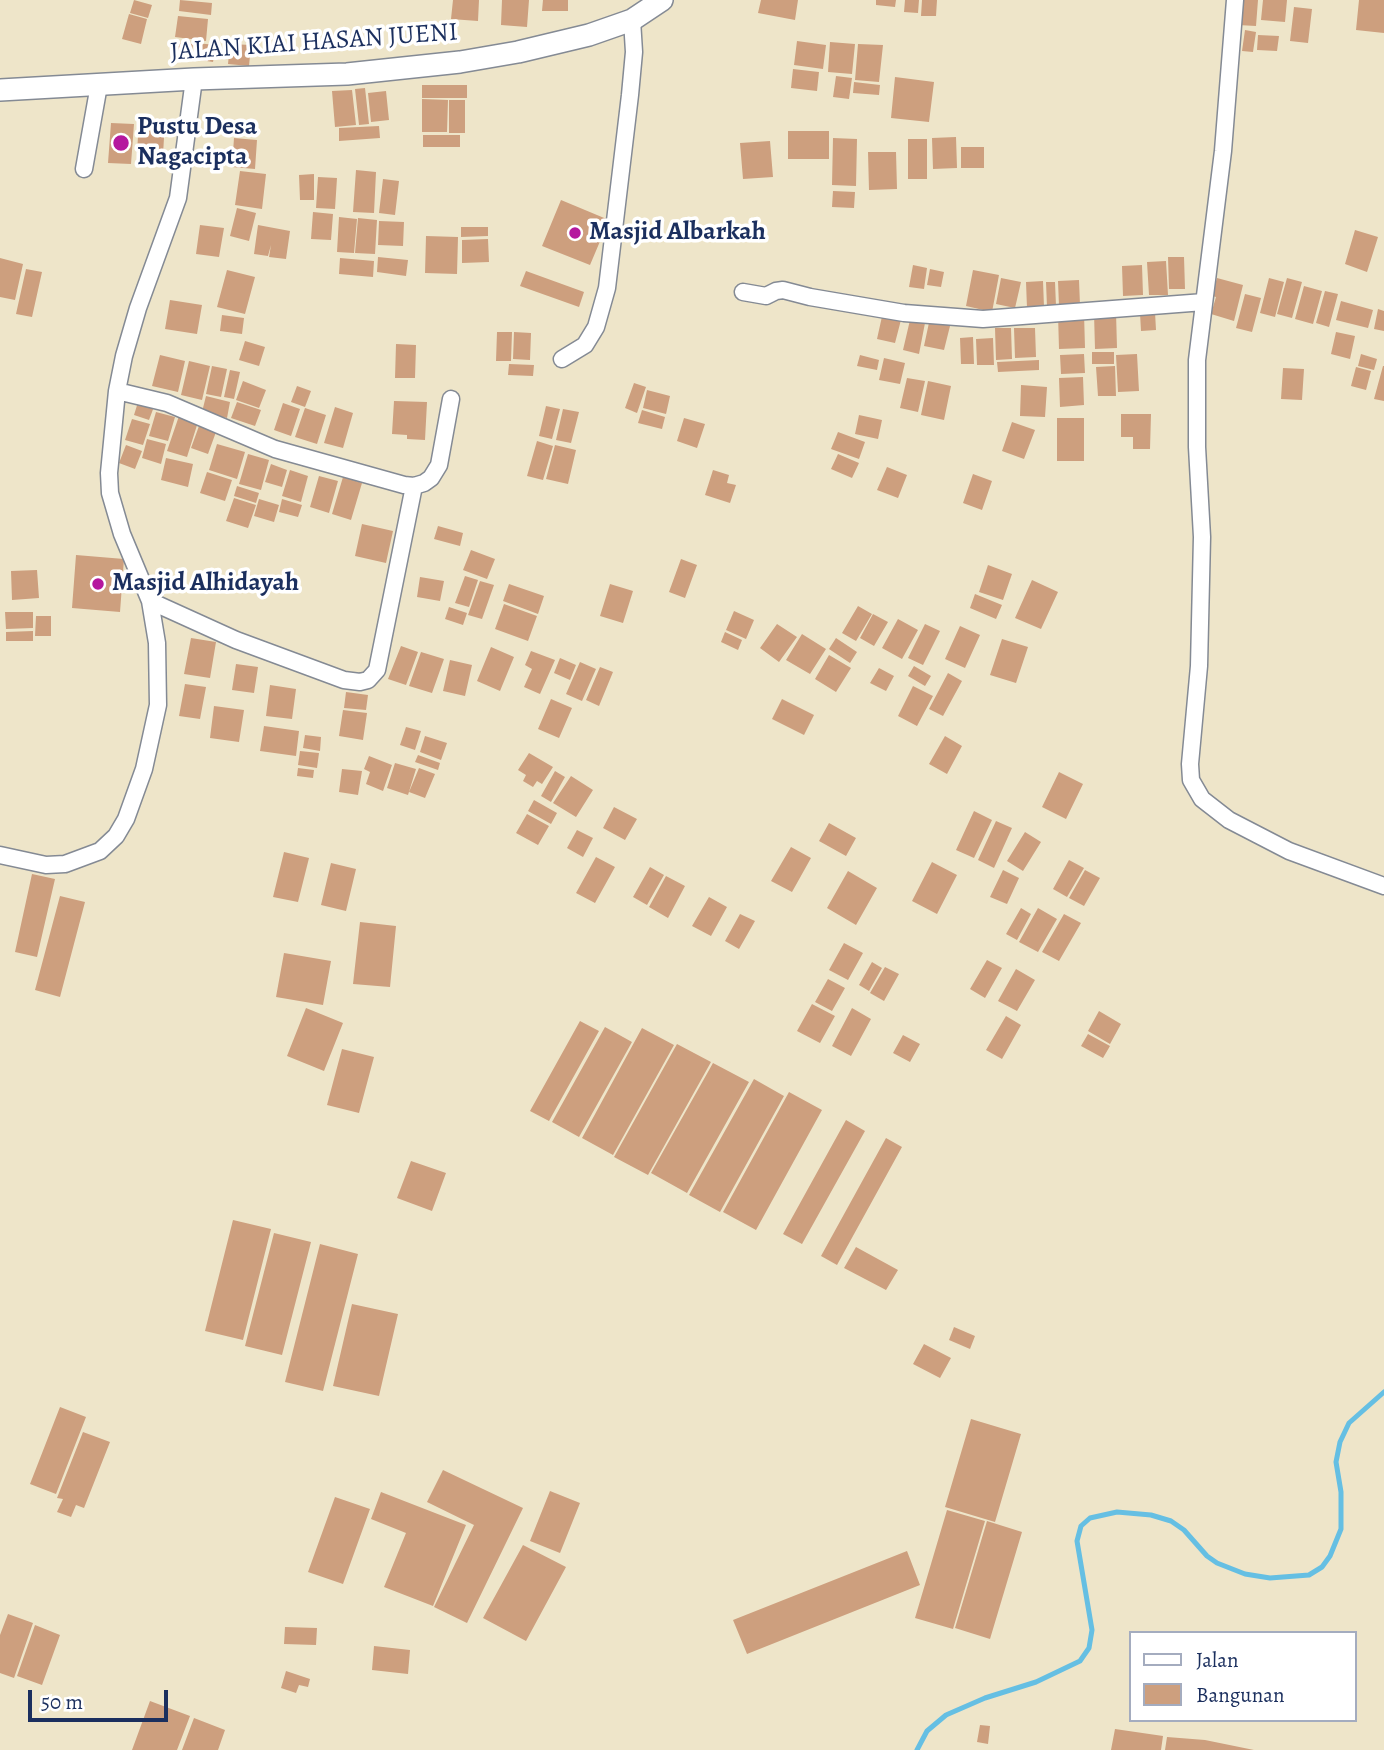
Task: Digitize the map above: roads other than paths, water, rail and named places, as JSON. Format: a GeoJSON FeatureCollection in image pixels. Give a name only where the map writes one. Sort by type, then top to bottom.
{"type":"FeatureCollection","features":[{"type":"Feature","properties":{"kind":"street","name":"JALAN KIAI HASAN JUENI"},"geometry":{"type":"LineString","coordinates":[[0,90],[347,74],[460,62],[552,45],[632,20],[662,0]]}},
{"type":"Feature","properties":{"kind":"street"},"geometry":{"type":"LineString","coordinates":[[1234,0],[1226,129],[1197,360],[1197,447],[1202,537],[1199,666],[1190,764],[1191,780],[1202,799],[1229,820],[1289,850],[1384,886]]}},
{"type":"Feature","properties":{"kind":"street"},"geometry":{"type":"LineString","coordinates":[[562,359],[585,345],[596,327],[607,288],[634,52],[632,20]]}},
{"type":"Feature","properties":{"kind":"street"},"geometry":{"type":"LineString","coordinates":[[0,855],[46,866],[65,864],[100,851],[116,836],[126,820],[144,769],[158,705],[157,643],[150,601],[122,534],[110,493],[110,452],[124,356],[138,308],[178,198],[194,79]]}},
{"type":"Feature","properties":{"kind":"street"},"geometry":{"type":"LineString","coordinates":[[84,169],[99,85]]}},
{"type":"Feature","properties":{"kind":"street"},"geometry":{"type":"LineString","coordinates":[[743,292],[766,296],[783,290],[904,313],[983,319],[1203,302]]}},
{"type":"Feature","properties":{"kind":"street"},"geometry":{"type":"LineString","coordinates":[[117,391],[167,403],[275,449],[414,486],[431,478],[439,465],[451,399]]}},
{"type":"Feature","properties":{"kind":"street"},"geometry":{"type":"LineString","coordinates":[[150,601],[236,640],[344,680],[368,680],[377,670],[414,486]]}},
{"type":"Feature","properties":{"kind":"waterway"},"geometry":{"type":"LineString","coordinates":[[917,1750],[927,1731],[946,1715],[985,1698],[1036,1682],[1080,1661],[1089,1648],[1092,1630],[1077,1541],[1081,1526],[1090,1518],[1117,1512],[1151,1515],[1171,1521],[1184,1530],[1207,1556],[1245,1574],[1270,1578],[1309,1575],[1322,1567],[1330,1556],[1341,1529],[1341,1492],[1336,1462],[1340,1442],[1349,1423],[1384,1392]]}},
{"type":"Feature","properties":{"kind":"place","name":"Pustu Desa Nagacipta"},"geometry":{"type":"Point","coordinates":[121,143]}},
{"type":"Feature","properties":{"kind":"place","name":"Masjid Albarkah"},"geometry":{"type":"Point","coordinates":[575,233]}},
{"type":"Feature","properties":{"kind":"place","name":"Masjid Alhidayah"},"geometry":{"type":"Point","coordinates":[98,584]}}]}
